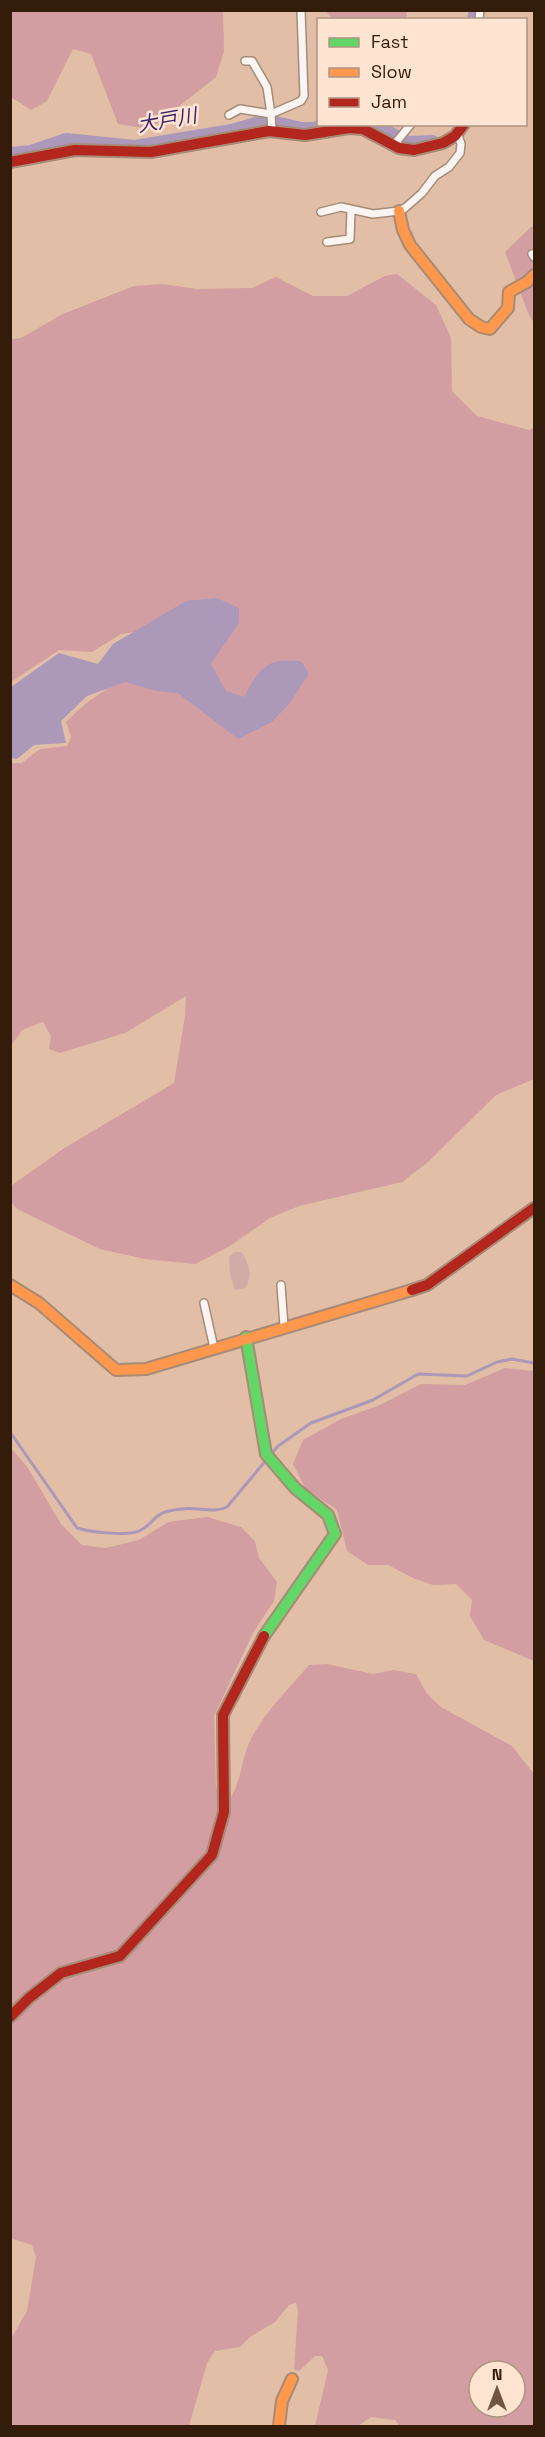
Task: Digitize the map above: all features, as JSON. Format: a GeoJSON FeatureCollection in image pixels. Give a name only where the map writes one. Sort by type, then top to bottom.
{"type":"FeatureCollection","features":[{"type":"Feature","properties":{"kind":"street"},"geometry":{"type":"LineString","coordinates":[[10,162],[75,150],[151,152],[271,122],[301,101],[304,96],[301,10]]}},
{"type":"Feature","properties":{"kind":"street"},"geometry":{"type":"LineString","coordinates":[[244,61],[252,61],[267,87],[271,122]]}},
{"type":"Feature","properties":{"kind":"street"},"geometry":{"type":"LineString","coordinates":[[229,115],[240,110],[308,136],[358,128],[399,142],[411,151],[439,145],[458,135],[463,126]]}},
{"type":"Feature","properties":{"kind":"street"},"geometry":{"type":"LineString","coordinates":[[399,142],[410,126]]}},
{"type":"Feature","properties":{"kind":"street"},"geometry":{"type":"LineString","coordinates":[[321,212],[341,207],[373,214],[399,211],[422,193],[435,176],[449,166],[460,153],[461,144],[458,135]]}},
{"type":"Feature","properties":{"kind":"street"},"geometry":{"type":"LineString","coordinates":[[327,242],[350,239],[351,210]]}},
{"type":"Feature","properties":{"kind":"street"},"geometry":{"type":"LineString","coordinates":[[399,211],[403,230],[410,245],[469,319],[481,327],[490,329],[508,308],[509,292],[527,282],[534,275]]}},
{"type":"Feature","properties":{"kind":"street"},"geometry":{"type":"LineString","coordinates":[[10,1285],[39,1304],[92,1352],[116,1370],[146,1368],[428,1285],[534,1208]]}},
{"type":"Feature","properties":{"kind":"street"},"geometry":{"type":"LineString","coordinates":[[281,1285],[284,1326]]}},
{"type":"Feature","properties":{"kind":"street"},"geometry":{"type":"LineString","coordinates":[[204,1304],[214,1348]]}},
{"type":"Feature","properties":{"kind":"street"},"geometry":{"type":"LineString","coordinates":[[10,2017],[62,1973],[120,1956],[212,1856],[224,1812],[223,1715],[266,1632],[335,1534],[328,1515],[295,1488],[269,1458],[246,1337]]}},
{"type":"Feature","properties":{"kind":"street"},"geometry":{"type":"LineString","coordinates":[[279,2427],[282,2401],[292,2379]]}},
{"type":"Feature","properties":{"kind":"shaded area"},"geometry":{"type":"Polygon","coordinates":[[[10,11],[223,11],[224,51],[216,77],[150,129],[118,124],[91,54],[73,49],[47,101],[31,110],[11,97],[10,11]]]}},
{"type":"Feature","properties":{"kind":"shaded area"},"geometry":{"type":"Polygon","coordinates":[[[325,11],[407,11],[406,18],[333,18],[325,11]]]}},
{"type":"Feature","properties":{"kind":"shaded area"},"geometry":{"type":"Polygon","coordinates":[[[531,227],[534,227],[534,323],[505,252],[531,227]]]}},
{"type":"Feature","properties":{"kind":"shaded area"},"geometry":{"type":"Polygon","coordinates":[[[397,274],[436,305],[451,338],[452,391],[477,416],[529,430],[534,428],[534,1079],[496,1095],[428,1162],[402,1182],[299,1206],[270,1218],[230,1246],[195,1264],[145,1259],[100,1249],[17,1209],[10,1201],[11,1186],[63,1149],[174,1083],[186,996],[125,1033],[60,1053],[49,1049],[51,1036],[43,1022],[22,1030],[11,1046],[11,763],[22,763],[40,749],[67,746],[71,737],[66,722],[75,713],[107,688],[154,660],[155,629],[121,634],[92,652],[59,650],[11,682],[11,339],[21,338],[63,314],[134,286],[163,284],[196,289],[252,288],[276,277],[313,296],[347,296],[385,276],[397,274]]]}},
{"type":"Feature","properties":{"kind":"shaded area"},"geometry":{"type":"Polygon","coordinates":[[[217,598],[239,608],[239,623],[211,664],[226,691],[244,697],[265,667],[280,661],[302,662],[309,674],[289,704],[272,722],[238,739],[178,693],[156,691],[125,682],[87,696],[61,721],[66,743],[34,745],[17,759],[11,758],[11,687],[59,653],[98,664],[113,644],[186,601],[217,598]]]}},
{"type":"Feature","properties":{"kind":"shaded area"},"geometry":{"type":"Polygon","coordinates":[[[234,1252],[241,1252],[248,1265],[249,1274],[245,1288],[235,1290],[230,1273],[229,1257],[234,1252]]]}},
{"type":"Feature","properties":{"kind":"shaded area"},"geometry":{"type":"Polygon","coordinates":[[[505,1368],[534,1371],[534,1661],[484,1640],[470,1616],[472,1600],[456,1584],[433,1585],[388,1565],[368,1565],[347,1551],[337,1510],[306,1489],[293,1464],[303,1440],[341,1419],[380,1405],[421,1384],[465,1385],[505,1368]]]}},
{"type":"Feature","properties":{"kind":"shaded area"},"geometry":{"type":"Polygon","coordinates":[[[10,1447],[28,1468],[61,1524],[82,1545],[106,1548],[139,1540],[168,1522],[207,1517],[241,1527],[255,1541],[259,1558],[277,1582],[274,1601],[253,1633],[214,1716],[216,1788],[229,1800],[238,1781],[252,1736],[275,1704],[309,1665],[327,1664],[373,1674],[393,1670],[416,1674],[427,1694],[441,1707],[512,1746],[534,1774],[534,2426],[400,2426],[395,2420],[371,2417],[358,2426],[315,2426],[328,2370],[322,2356],[315,2356],[299,2371],[294,2369],[298,2311],[296,2303],[289,2305],[275,2322],[250,2337],[240,2347],[215,2351],[207,2363],[189,2426],[11,2426],[11,2339],[27,2311],[36,2257],[32,2245],[10,2238],[10,1447]]]}},
{"type":"Feature","properties":{"kind":"waterway","name":"大戸川"},"geometry":{"type":"LineString","coordinates":[[475,18],[477,10]]}},
{"type":"Feature","properties":{"kind":"waterway","name":"大戸川"},"geometry":{"type":"LineString","coordinates":[[10,155],[31,153],[66,141],[135,148],[232,132],[267,122],[301,130],[314,130],[325,126]]}},
{"type":"Feature","properties":{"kind":"waterway","name":"大戸川"},"geometry":{"type":"LineString","coordinates":[[374,126],[408,144],[432,143]]}},
{"type":"Feature","properties":{"kind":"waterway"},"geometry":{"type":"LineString","coordinates":[[10,1432],[77,1528],[100,1532],[136,1532],[166,1512],[187,1508],[216,1510],[227,1507],[278,1446],[311,1423],[373,1400],[418,1374],[467,1376],[497,1362],[512,1359],[534,1363]]}},
{"type":"Feature","properties":{"kind":"traffic: fast"},"geometry":{"type":"LineString","coordinates":[[246,1337],[266,1454],[295,1488],[328,1515],[335,1534],[264,1636]]}},
{"type":"Feature","properties":{"kind":"traffic: slow"},"geometry":{"type":"LineString","coordinates":[[399,211],[403,230],[410,245],[469,319],[481,327],[490,329],[508,308],[509,292],[527,282],[534,275]]}},
{"type":"Feature","properties":{"kind":"traffic: slow"},"geometry":{"type":"LineString","coordinates":[[10,1285],[39,1303],[116,1370],[146,1369],[412,1290]]}},
{"type":"Feature","properties":{"kind":"traffic: slow"},"geometry":{"type":"LineString","coordinates":[[279,2426],[282,2401],[292,2379]]}},
{"type":"Feature","properties":{"kind":"traffic: jam"},"geometry":{"type":"LineString","coordinates":[[10,162],[75,150],[151,152],[269,131],[305,135],[349,128],[363,129],[399,148],[414,150],[443,143],[455,136],[462,126]]}},
{"type":"Feature","properties":{"kind":"traffic: jam"},"geometry":{"type":"LineString","coordinates":[[412,1290],[427,1285],[534,1208]]}},
{"type":"Feature","properties":{"kind":"traffic: jam"},"geometry":{"type":"LineString","coordinates":[[10,2017],[29,1998],[61,1973],[120,1956],[212,1855],[224,1812],[223,1715],[264,1636]]}}]}
